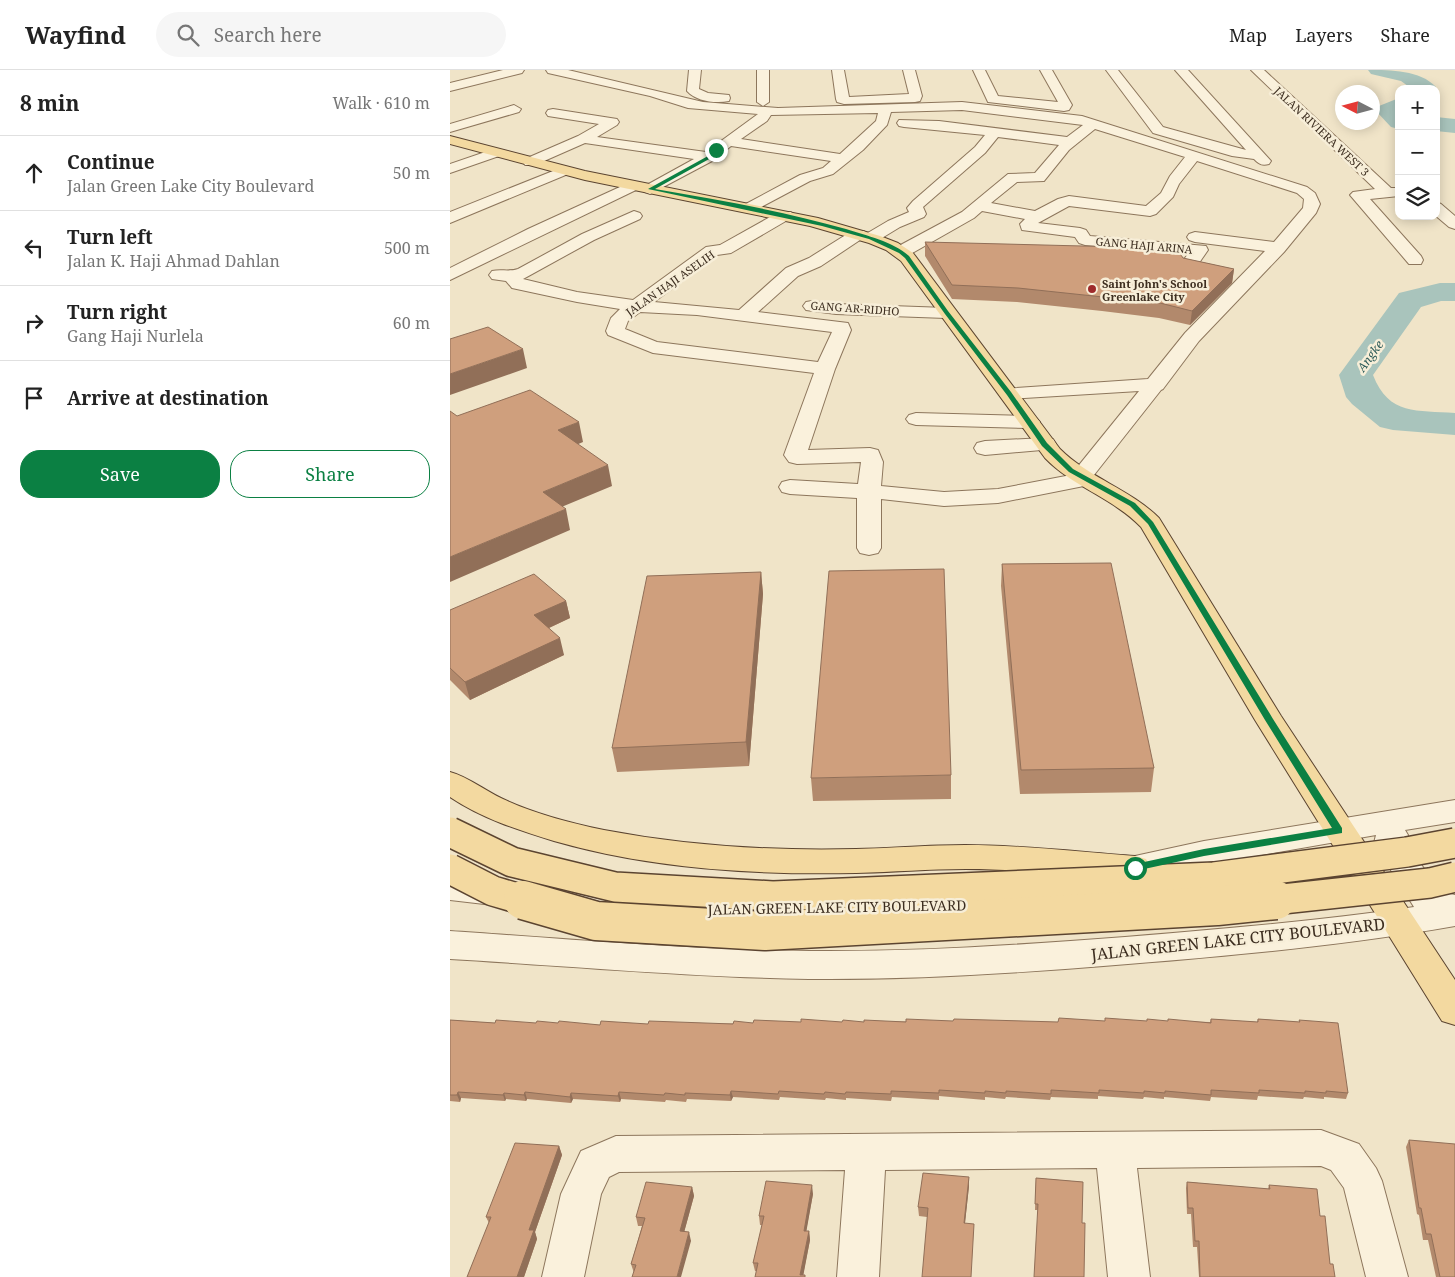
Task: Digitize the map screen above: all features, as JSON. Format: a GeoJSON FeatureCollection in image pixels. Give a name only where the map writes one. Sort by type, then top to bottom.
{"type":"FeatureCollection","features":[{"type":"Feature","properties":{"kind":"main road"},"geometry":{"type":"LineString","coordinates":[[450,140],[562,171],[785,215],[864,236],[901,252],[907,257],[1045,444],[1061,462],[1089,481],[1132,505],[1151,523],[1274,728],[1455,1010]]}},
{"type":"Feature","properties":{"kind":"main road"},"geometry":{"type":"LineString","coordinates":[[450,782],[469,796],[512,817],[534,824],[609,844],[694,856],[753,860],[856,861],[966,857],[1135,868]]}},
{"type":"Feature","properties":{"kind":"main road"},"geometry":{"type":"LineString","coordinates":[[450,832],[512,862],[615,887],[773,896],[1214,877],[1455,844]]}},
{"type":"Feature","properties":{"kind":"main road"},"geometry":{"type":"LineString","coordinates":[[450,869],[493,891],[596,921],[765,931],[1217,906],[1430,883],[1455,878]]}},
{"type":"Feature","properties":{"kind":"street"},"geometry":{"type":"LineString","coordinates":[[450,88],[518,70]]}},
{"type":"Feature","properties":{"kind":"street"},"geometry":{"type":"LineString","coordinates":[[552,70],[653,93],[688,104],[765,107],[884,116],[939,125],[990,138],[1065,147]]}},
{"type":"Feature","properties":{"kind":"street"},"geometry":{"type":"LineString","coordinates":[[695,70],[693,91],[705,96],[765,107],[795,104]]}},
{"type":"Feature","properties":{"kind":"street"},"geometry":{"type":"LineString","coordinates":[[650,189],[709,157],[728,141],[762,118],[765,107],[762,70]]}},
{"type":"Feature","properties":{"kind":"street"},"geometry":{"type":"LineString","coordinates":[[838,70],[842,99],[850,101],[915,98],[909,70]]}},
{"type":"Feature","properties":{"kind":"street"},"geometry":{"type":"LineString","coordinates":[[979,70],[993,99],[1064,107],[1066,105],[1046,70]]}},
{"type":"Feature","properties":{"kind":"street"},"geometry":{"type":"LineString","coordinates":[[1112,70],[1157,128],[1261,159],[1180,70]]}},
{"type":"Feature","properties":{"kind":"street","name":"JALAN RIVIERA WEST 3"},"geometry":{"type":"LineString","coordinates":[[1257,70],[1393,192]]}},
{"type":"Feature","properties":{"kind":"street"},"geometry":{"type":"LineString","coordinates":[[750,208],[805,178],[828,171],[844,159],[884,116],[962,106],[1094,123],[1302,190],[1313,200],[1310,210],[1278,248],[1192,338],[1089,481],[998,496],[944,499],[920,495],[790,487]]}},
{"type":"Feature","properties":{"kind":"street"},"geometry":{"type":"LineString","coordinates":[[450,128],[514,109]]}},
{"type":"Feature","properties":{"kind":"street"},"geometry":{"type":"LineString","coordinates":[[530,162],[583,139],[611,124],[611,121],[553,113]]}},
{"type":"Feature","properties":{"kind":"street"},"geometry":{"type":"LineString","coordinates":[[1039,178],[1065,147],[1094,123]]}},
{"type":"Feature","properties":{"kind":"street"},"geometry":{"type":"LineString","coordinates":[[744,315],[763,300],[792,272],[864,236],[918,214],[915,208],[925,196],[990,138]]}},
{"type":"Feature","properties":{"kind":"street"},"geometry":{"type":"LineString","coordinates":[[583,139],[709,157]]}},
{"type":"Feature","properties":{"kind":"street"},"geometry":{"type":"LineString","coordinates":[[728,141],[844,159]]}},
{"type":"Feature","properties":{"kind":"street"},"geometry":{"type":"LineString","coordinates":[[450,170],[494,153]]}},
{"type":"Feature","properties":{"kind":"street"},"geometry":{"type":"LineString","coordinates":[[980,206],[1036,216],[1063,202],[1069,201],[1150,211],[1168,194],[1169,186],[1189,165],[1194,155]]}},
{"type":"Feature","properties":{"kind":"street"},"geometry":{"type":"LineString","coordinates":[[450,218],[562,171]]}},
{"type":"Feature","properties":{"kind":"street"},"geometry":{"type":"LineString","coordinates":[[901,252],[968,215],[1013,177],[1055,181]]}},
{"type":"Feature","properties":{"kind":"street"},"geometry":{"type":"LineString","coordinates":[[450,275],[534,232],[633,186]]}},
{"type":"Feature","properties":{"kind":"street"},"geometry":{"type":"LineString","coordinates":[[1393,192],[1358,195],[1415,260]]}},
{"type":"Feature","properties":{"kind":"street"},"geometry":{"type":"LineString","coordinates":[[1440,211],[1455,224]]}},
{"type":"Feature","properties":{"kind":"street","name":"JALAN HAJI ASELIH"},"geometry":{"type":"LineString","coordinates":[[785,215],[725,249],[712,251],[620,318],[615,331],[653,347],[825,369]]}},
{"type":"Feature","properties":{"kind":"street"},"geometry":{"type":"LineString","coordinates":[[468,266],[501,276],[511,277],[524,273],[588,237],[634,216]]}},
{"type":"Feature","properties":{"kind":"street","name":"GANG HAJI ARINA"},"geometry":{"type":"LineString","coordinates":[[1036,216],[1028,224],[1028,227],[1080,234],[1085,240],[1198,244],[1188,266],[1248,279]]}},
{"type":"Feature","properties":{"kind":"street"},"geometry":{"type":"LineString","coordinates":[[1198,244],[1217,252],[1230,242],[1278,248]]}},
{"type":"Feature","properties":{"kind":"street"},"geometry":{"type":"LineString","coordinates":[[511,277],[518,284],[577,297],[635,306],[744,315],[841,327],[842,330],[825,369],[795,455],[797,457],[870,455],[872,462],[869,492],[869,548]]}},
{"type":"Feature","properties":{"kind":"street","name":"GANG AR-RIDHO"},"geometry":{"type":"LineString","coordinates":[[763,300],[836,310],[946,312]]}},
{"type":"Feature","properties":{"kind":"street"},"geometry":{"type":"LineString","coordinates":[[1009,393],[1128,385],[1156,386]]}},
{"type":"Feature","properties":{"kind":"street"},"geometry":{"type":"LineString","coordinates":[[916,419],[1029,422]]}},
{"type":"Feature","properties":{"kind":"street"},"geometry":{"type":"LineString","coordinates":[[985,448],[1045,444]]}},
{"type":"Feature","properties":{"kind":"street","name":"JALAN GREEN LAKE CITY BOULEVARD"},"geometry":{"type":"LineString","coordinates":[[450,888],[732,911],[968,906],[1204,853],[1455,811]]}},
{"type":"Feature","properties":{"kind":"street"},"geometry":{"type":"LineString","coordinates":[[1407,820],[1392,834],[1390,842],[1425,897],[1432,902],[1455,908]]}},
{"type":"Feature","properties":{"kind":"street","name":"JALAN GREEN LAKE CITY BOULEVARD"},"geometry":{"type":"LineString","coordinates":[[450,945],[763,964],[871,965],[1025,959],[1258,940],[1399,924],[1455,913]]}},
{"type":"Feature","properties":{"kind":"street"},"geometry":{"type":"LineString","coordinates":[[563,1277],[581,1194],[595,1164],[616,1154],[1321,1148],[1344,1157],[1362,1181],[1387,1277]]}},
{"type":"Feature","properties":{"kind":"street"},"geometry":{"type":"LineString","coordinates":[[1115,1150],[1129,1277]]}},
{"type":"Feature","properties":{"kind":"street"},"geometry":{"type":"LineString","coordinates":[[858,1277],[866,1152]]}},
{"type":"Feature","properties":{"kind":"building","name":"Saint John's School Greenlake City"},"geometry":{"type":"Polygon","coordinates":[[[925,242],[1122,247],[1179,252],[1183,258],[1234,269],[1192,311],[1160,303],[1018,288],[952,285],[925,242]]]}},
{"type":"Feature","properties":{"kind":"building"},"geometry":{"type":"Polygon","coordinates":[[[488,327],[523,349],[450,374],[450,339],[488,327]]]}},
{"type":"Feature","properties":{"kind":"building"},"geometry":{"type":"Polygon","coordinates":[[[530,390],[579,422],[558,430],[608,465],[543,492],[566,509],[450,557],[450,411],[457,416],[530,390]]]}},
{"type":"Feature","properties":{"kind":"building"},"geometry":{"type":"Polygon","coordinates":[[[1111,563],[1154,768],[1021,770],[1002,564],[1111,563]]]}},
{"type":"Feature","properties":{"kind":"building"},"geometry":{"type":"Polygon","coordinates":[[[944,569],[951,775],[811,778],[829,571],[944,569]]]}},
{"type":"Feature","properties":{"kind":"building"},"geometry":{"type":"Polygon","coordinates":[[[761,572],[746,742],[612,748],[647,576],[761,572]]]}},
{"type":"Feature","properties":{"kind":"building"},"geometry":{"type":"Polygon","coordinates":[[[534,574],[566,601],[534,615],[560,638],[465,682],[450,668],[450,610],[534,574]]]}},
{"type":"Feature","properties":{"kind":"building"},"geometry":{"type":"Polygon","coordinates":[[[1059,1018],[1105,1021],[1105,1018],[1147,1021],[1147,1019],[1168,1021],[1168,1019],[1211,1023],[1211,1019],[1258,1022],[1258,1019],[1338,1023],[1348,1093],[1259,1090],[1259,1093],[1211,1090],[1211,1095],[1165,1091],[1165,1093],[1144,1091],[1144,1093],[1099,1090],[1099,1093],[1051,1090],[1051,1094],[939,1090],[939,1093],[891,1091],[891,1094],[825,1092],[824,1094],[779,1091],[778,1094],[731,1091],[730,1095],[665,1093],[664,1095],[619,1092],[618,1096],[571,1093],[570,1097],[525,1092],[524,1095],[504,1093],[503,1095],[458,1092],[457,1095],[450,1095],[450,1020],[495,1023],[496,1020],[536,1023],[537,1021],[558,1023],[559,1021],[600,1025],[601,1021],[648,1024],[649,1021],[733,1024],[734,1021],[753,1023],[754,1020],[801,1022],[801,1019],[842,1022],[843,1020],[864,1022],[864,1020],[906,1022],[906,1019],[953,1021],[954,1019],[1058,1022],[1059,1018]]]}},
{"type":"Feature","properties":{"kind":"building"},"geometry":{"type":"Polygon","coordinates":[[[1409,1140],[1455,1144],[1455,1277],[1440,1277],[1431,1234],[1426,1234],[1421,1208],[1419,1208],[1409,1140]]]}},
{"type":"Feature","properties":{"kind":"building"},"geometry":{"type":"Polygon","coordinates":[[[515,1143],[559,1146],[529,1230],[534,1230],[517,1277],[467,1277],[491,1217],[486,1217],[515,1143]]]}},
{"type":"Feature","properties":{"kind":"building"},"geometry":{"type":"Polygon","coordinates":[[[923,1173],[969,1177],[964,1223],[974,1224],[971,1277],[922,1277],[928,1208],[918,1207],[923,1173]]]}},
{"type":"Feature","properties":{"kind":"building"},"geometry":{"type":"Polygon","coordinates":[[[1036,1178],[1083,1182],[1082,1223],[1085,1223],[1084,1277],[1034,1277],[1038,1204],[1035,1204],[1036,1178]]]}},
{"type":"Feature","properties":{"kind":"building"},"geometry":{"type":"Polygon","coordinates":[[[766,1181],[812,1185],[804,1231],[809,1231],[800,1275],[805,1275],[805,1277],[755,1277],[758,1263],[753,1263],[764,1216],[759,1216],[766,1181]]]}},
{"type":"Feature","properties":{"kind":"building"},"geometry":{"type":"Polygon","coordinates":[[[646,1182],[692,1187],[680,1231],[689,1232],[677,1277],[632,1277],[636,1265],[631,1264],[645,1218],[636,1217],[646,1182]]]}},
{"type":"Feature","properties":{"kind":"building"},"geometry":{"type":"Polygon","coordinates":[[[1187,1182],[1270,1189],[1269,1185],[1317,1189],[1320,1216],[1325,1216],[1330,1264],[1333,1264],[1335,1277],[1200,1277],[1199,1241],[1195,1241],[1193,1208],[1188,1208],[1187,1182]]]}},
{"type":"Feature","properties":{"kind":"waterway","name":"Angke"},"geometry":{"type":"LineString","coordinates":[[1378,70],[1408,76],[1422,85]]}},
{"type":"Feature","properties":{"kind":"waterway","name":"Angke"},"geometry":{"type":"LineString","coordinates":[[1395,107],[1387,111],[1395,118]]}},
{"type":"Feature","properties":{"kind":"waterway","name":"Angke"},"geometry":{"type":"LineString","coordinates":[[1440,124],[1455,126]]}},
{"type":"Feature","properties":{"kind":"waterway","name":"Angke"},"geometry":{"type":"LineString","coordinates":[[1455,292],[1440,292],[1410,300],[1356,375],[1364,397],[1393,419],[1455,424]]}},
{"type":"Feature","properties":{"kind":"place","name":"Saint John's School Greenlake City"},"geometry":{"type":"Point","coordinates":[1092,289]}},
{"type":"Feature","properties":{"kind":"route"},"geometry":{"type":"LineString","coordinates":[[716,150],[709,157],[650,189],[823,224],[870,238],[901,252],[907,257],[1045,444],[1061,462],[1086,480],[1132,505],[1143,513],[1151,523],[1269,720],[1338,830],[1204,853],[1135,868]]}}]}
